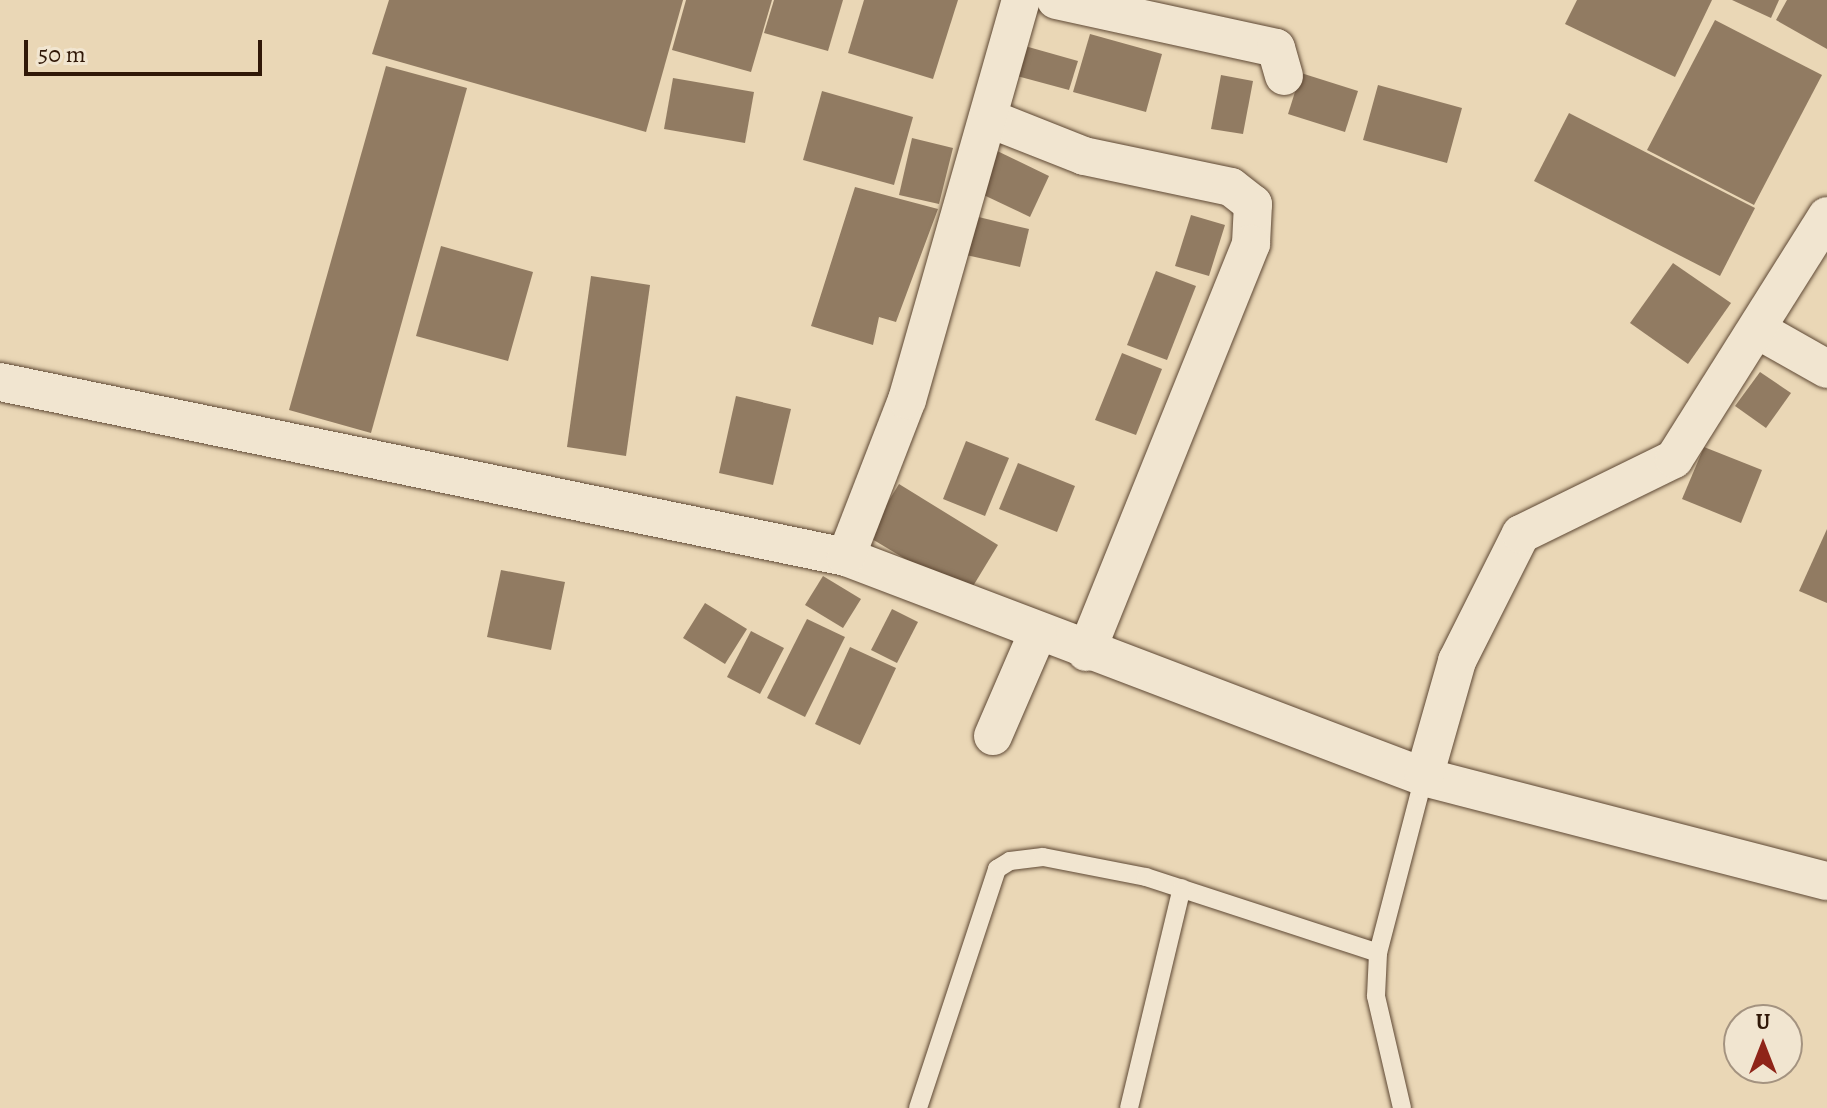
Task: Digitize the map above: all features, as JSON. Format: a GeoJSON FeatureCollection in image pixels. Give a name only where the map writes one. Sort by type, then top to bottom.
{"type":"FeatureCollection","features":[{"type":"Feature","properties":{"kind":"street"},"geometry":{"type":"LineString","coordinates":[[846,557],[907,400],[1021,0]]}},
{"type":"Feature","properties":{"kind":"street"},"geometry":{"type":"LineString","coordinates":[[1056,0],[1276,48],[1284,76]]}},
{"type":"Feature","properties":{"kind":"street"},"geometry":{"type":"LineString","coordinates":[[988,118],[1098,160],[1231,187],[1253,204],[1256,221],[1086,652]]}},
{"type":"Feature","properties":{"kind":"street"},"geometry":{"type":"LineString","coordinates":[[1424,777],[1457,661],[1521,534],[1674,459],[1827,216]]}},
{"type":"Feature","properties":{"kind":"street"},"geometry":{"type":"LineString","coordinates":[[1758,330],[1827,369]]}},
{"type":"Feature","properties":{"kind":"street"},"geometry":{"type":"LineString","coordinates":[[0,382],[846,557],[1086,652],[1424,777],[1827,881]]}},
{"type":"Feature","properties":{"kind":"street"},"geometry":{"type":"LineString","coordinates":[[993,736],[1038,632]]}},
{"type":"Feature","properties":{"kind":"lane"},"geometry":{"type":"LineString","coordinates":[[1402,1108],[1376,996],[1378,953],[1424,777]]}},
{"type":"Feature","properties":{"kind":"lane"},"geometry":{"type":"LineString","coordinates":[[918,1108],[997,869],[1043,857],[1182,888],[1378,953]]}},
{"type":"Feature","properties":{"kind":"lane"},"geometry":{"type":"LineString","coordinates":[[1129,1108],[1182,888]]}},
{"type":"Feature","properties":{"kind":"building"},"geometry":{"type":"Polygon","coordinates":[[[389,0],[683,0],[646,132],[372,54],[389,0]]]}},
{"type":"Feature","properties":{"kind":"building"},"geometry":{"type":"Polygon","coordinates":[[[686,0],[772,0],[751,72],[672,50],[686,0]]]}},
{"type":"Feature","properties":{"kind":"building"},"geometry":{"type":"Polygon","coordinates":[[[774,0],[843,0],[828,51],[764,33],[774,0]]]}},
{"type":"Feature","properties":{"kind":"building"},"geometry":{"type":"Polygon","coordinates":[[[864,0],[958,0],[933,79],[848,53],[864,0]]]}},
{"type":"Feature","properties":{"kind":"building"},"geometry":{"type":"Polygon","coordinates":[[[1577,0],[1712,0],[1675,77],[1565,24],[1577,0]]]}},
{"type":"Feature","properties":{"kind":"building"},"geometry":{"type":"Polygon","coordinates":[[[1732,0],[1779,0],[1771,18],[1732,0]]]}},
{"type":"Feature","properties":{"kind":"building"},"geometry":{"type":"Polygon","coordinates":[[[1787,0],[1827,0],[1827,49],[1776,20],[1787,0]]]}},
{"type":"Feature","properties":{"kind":"building"},"geometry":{"type":"Polygon","coordinates":[[[1715,20],[1822,75],[1754,205],[1647,150],[1715,20]]]}},
{"type":"Feature","properties":{"kind":"building"},"geometry":{"type":"Polygon","coordinates":[[[1090,34],[1162,54],[1146,112],[1073,92],[1090,34]]]}},
{"type":"Feature","properties":{"kind":"building"},"geometry":{"type":"Polygon","coordinates":[[[1014,43],[1078,61],[1069,90],[1006,73],[1014,43]]]}},
{"type":"Feature","properties":{"kind":"building"},"geometry":{"type":"Polygon","coordinates":[[[386,66],[467,88],[371,433],[289,410],[386,66]]]}},
{"type":"Feature","properties":{"kind":"building"},"geometry":{"type":"Polygon","coordinates":[[[1301,73],[1358,91],[1345,132],[1288,114],[1301,73]]]}},
{"type":"Feature","properties":{"kind":"building"},"geometry":{"type":"Polygon","coordinates":[[[1221,75],[1253,81],[1243,134],[1211,129],[1221,75]]]}},
{"type":"Feature","properties":{"kind":"building"},"geometry":{"type":"Polygon","coordinates":[[[673,78],[754,92],[745,143],[664,129],[673,78]]]}},
{"type":"Feature","properties":{"kind":"building"},"geometry":{"type":"Polygon","coordinates":[[[1378,85],[1462,108],[1447,163],[1363,140],[1378,85]]]}},
{"type":"Feature","properties":{"kind":"building"},"geometry":{"type":"Polygon","coordinates":[[[822,91],[913,117],[894,185],[803,160],[822,91]]]}},
{"type":"Feature","properties":{"kind":"building"},"geometry":{"type":"Polygon","coordinates":[[[1569,113],[1755,208],[1720,276],[1534,181],[1569,113]]]}},
{"type":"Feature","properties":{"kind":"building"},"geometry":{"type":"Polygon","coordinates":[[[912,138],[953,148],[939,204],[899,195],[912,138]]]}},
{"type":"Feature","properties":{"kind":"building"},"geometry":{"type":"Polygon","coordinates":[[[991,148],[1049,176],[1030,217],[971,189],[991,148]]]}},
{"type":"Feature","properties":{"kind":"building"},"geometry":{"type":"Polygon","coordinates":[[[855,187],[938,209],[896,322],[879,317],[873,345],[811,326],[855,187]]]}},
{"type":"Feature","properties":{"kind":"building"},"geometry":{"type":"Polygon","coordinates":[[[966,214],[1029,229],[1020,267],[957,253],[966,214]]]}},
{"type":"Feature","properties":{"kind":"building"},"geometry":{"type":"Polygon","coordinates":[[[1191,215],[1225,225],[1209,276],[1175,266],[1191,215]]]}},
{"type":"Feature","properties":{"kind":"building"},"geometry":{"type":"Polygon","coordinates":[[[441,246],[533,272],[508,361],[416,336],[441,246]]]}},
{"type":"Feature","properties":{"kind":"building"},"geometry":{"type":"Polygon","coordinates":[[[1673,263],[1731,303],[1688,364],[1630,323],[1673,263]]]}},
{"type":"Feature","properties":{"kind":"building"},"geometry":{"type":"Polygon","coordinates":[[[1156,271],[1196,286],[1167,360],[1127,345],[1156,271]]]}},
{"type":"Feature","properties":{"kind":"building"},"geometry":{"type":"Polygon","coordinates":[[[591,276],[650,285],[626,456],[567,447],[591,276]]]}},
{"type":"Feature","properties":{"kind":"building"},"geometry":{"type":"Polygon","coordinates":[[[1122,353],[1162,369],[1136,435],[1095,420],[1122,353]]]}},
{"type":"Feature","properties":{"kind":"building"},"geometry":{"type":"Polygon","coordinates":[[[1760,372],[1791,393],[1766,428],[1735,406],[1760,372]]]}},
{"type":"Feature","properties":{"kind":"building"},"geometry":{"type":"Polygon","coordinates":[[[736,396],[791,409],[773,485],[719,473],[736,396]]]}},
{"type":"Feature","properties":{"kind":"building"},"geometry":{"type":"Polygon","coordinates":[[[966,441],[1009,458],[985,516],[943,499],[966,441]]]}},
{"type":"Feature","properties":{"kind":"building"},"geometry":{"type":"Polygon","coordinates":[[[1704,447],[1762,470],[1741,523],[1682,499],[1704,447]]]}},
{"type":"Feature","properties":{"kind":"building"},"geometry":{"type":"Polygon","coordinates":[[[1018,463],[1075,486],[1057,532],[999,509],[1018,463]]]}},
{"type":"Feature","properties":{"kind":"building"},"geometry":{"type":"Polygon","coordinates":[[[899,484],[998,545],[967,596],[867,536],[899,484]]]}},
{"type":"Feature","properties":{"kind":"building"},"geometry":{"type":"Polygon","coordinates":[[[1827,529],[1827,603],[1799,591],[1827,529]]]}},
{"type":"Feature","properties":{"kind":"building"},"geometry":{"type":"Polygon","coordinates":[[[501,570],[565,582],[551,650],[487,637],[501,570]]]}},
{"type":"Feature","properties":{"kind":"building"},"geometry":{"type":"Polygon","coordinates":[[[823,576],[861,599],[843,628],[805,605],[823,576]]]}},
{"type":"Feature","properties":{"kind":"building"},"geometry":{"type":"Polygon","coordinates":[[[705,603],[747,629],[725,664],[683,638],[705,603]]]}},
{"type":"Feature","properties":{"kind":"building"},"geometry":{"type":"Polygon","coordinates":[[[892,609],[918,622],[897,663],[871,650],[892,609]]]}},
{"type":"Feature","properties":{"kind":"building"},"geometry":{"type":"Polygon","coordinates":[[[807,619],[845,637],[805,717],[767,698],[807,619]]]}},
{"type":"Feature","properties":{"kind":"building"},"geometry":{"type":"Polygon","coordinates":[[[751,631],[784,648],[760,694],[727,677],[751,631]]]}},
{"type":"Feature","properties":{"kind":"building"},"geometry":{"type":"Polygon","coordinates":[[[850,647],[896,668],[860,745],[815,724],[850,647]]]}}]}
